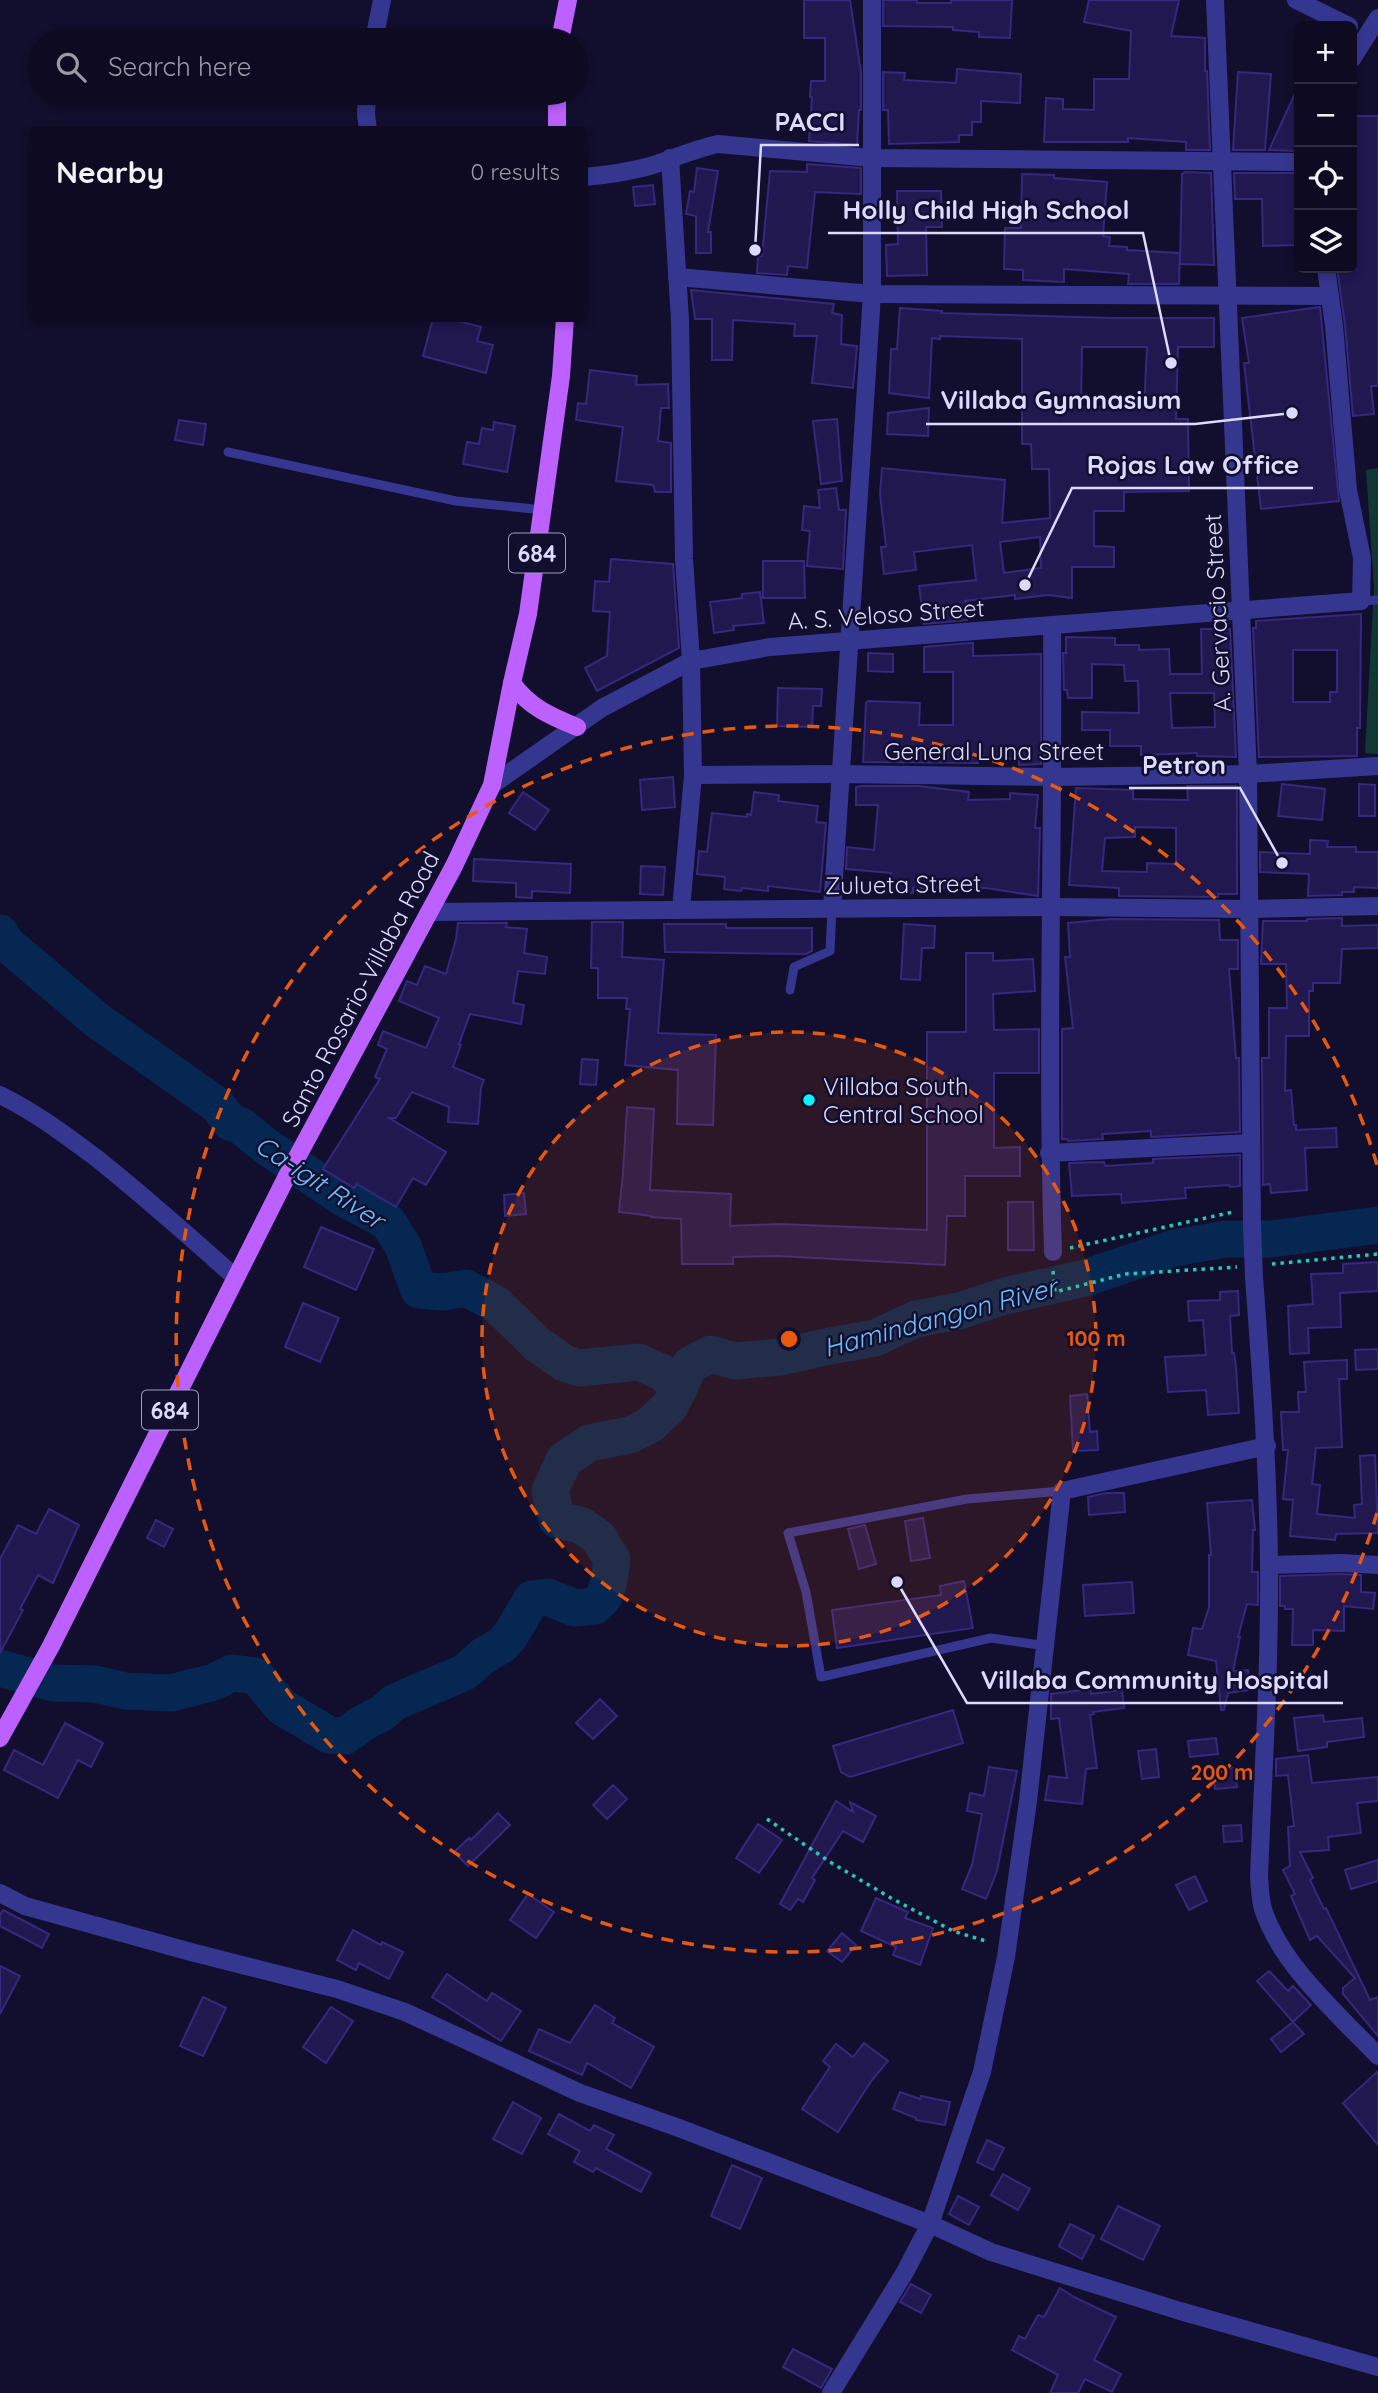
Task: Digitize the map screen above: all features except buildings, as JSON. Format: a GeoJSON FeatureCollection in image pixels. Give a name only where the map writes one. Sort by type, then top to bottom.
{"type":"FeatureCollection","features":[{"type":"Feature","properties":{"kind":"main road"},"geometry":{"type":"LineString","coordinates":[[562,28],[568,0]]}},
{"type":"Feature","properties":{"kind":"main road"},"geometry":{"type":"LineString","coordinates":[[557,105],[557,126]]}},
{"type":"Feature","properties":{"kind":"main road","name":"684"},"geometry":{"type":"LineString","coordinates":[[492,785],[528,614],[561,376],[565,322]]}},
{"type":"Feature","properties":{"kind":"main road"},"geometry":{"type":"LineString","coordinates":[[512,682],[522,698],[549,715],[577,727]]}},
{"type":"Feature","properties":{"kind":"main road","name":"Santo Rosario-Villaba Road"},"geometry":{"type":"LineString","coordinates":[[0,1738],[51,1646],[288,1174],[454,866],[492,785]]}},
{"type":"Feature","properties":{"kind":"street"},"geometry":{"type":"LineString","coordinates":[[376,28],[382,0]]}},
{"type":"Feature","properties":{"kind":"street"},"geometry":{"type":"LineString","coordinates":[[832,909],[872,294],[872,0]]}},
{"type":"Feature","properties":{"kind":"street","name":"A. Gervacio Street"},"geometry":{"type":"LineString","coordinates":[[1215,0],[1248,774],[1253,1216],[1249,1272],[1267,1446],[1268,1671],[1259,1877],[1262,1907],[1272,1933],[1295,1968],[1378,2056]]}},
{"type":"Feature","properties":{"kind":"street"},"geometry":{"type":"LineString","coordinates":[[1296,0],[1338,21]]}},
{"type":"Feature","properties":{"kind":"street"},"geometry":{"type":"LineString","coordinates":[[1357,29],[1378,18]]}},
{"type":"Feature","properties":{"kind":"street"},"geometry":{"type":"LineString","coordinates":[[366,105],[368,126]]}},
{"type":"Feature","properties":{"kind":"street"},"geometry":{"type":"LineString","coordinates":[[588,176],[624,172],[696,148],[718,144],[871,158],[1294,162]]}},
{"type":"Feature","properties":{"kind":"street"},"geometry":{"type":"LineString","coordinates":[[670,158],[680,320],[684,559],[691,661],[693,775],[681,909]]}},
{"type":"Feature","properties":{"kind":"street"},"geometry":{"type":"LineString","coordinates":[[1327,273],[1348,490],[1369,601]]}},
{"type":"Feature","properties":{"kind":"street"},"geometry":{"type":"LineString","coordinates":[[677,277],[872,294],[1330,296]]}},
{"type":"Feature","properties":{"kind":"street","name":"A. S. Veloso Street"},"geometry":{"type":"LineString","coordinates":[[492,785],[603,708],[691,661],[770,647],[1369,601]]}},
{"type":"Feature","properties":{"kind":"street"},"geometry":{"type":"LineString","coordinates":[[1052,626],[1054,778],[1049,1153],[1053,1259]]}},
{"type":"Feature","properties":{"kind":"street","name":"General Luna Street"},"geometry":{"type":"LineString","coordinates":[[693,775],[840,774],[1054,778],[1248,774],[1378,766]]}},
{"type":"Feature","properties":{"kind":"street","name":"Zulueta Street"},"geometry":{"type":"LineString","coordinates":[[429,912],[1051,907],[1250,909],[1378,906]]}},
{"type":"Feature","properties":{"kind":"street"},"geometry":{"type":"LineString","coordinates":[[0,1095],[24,1106],[54,1126],[134,1188],[235,1277]]}},
{"type":"Feature","properties":{"kind":"street"},"geometry":{"type":"LineString","coordinates":[[1049,1153],[1251,1143]]}},
{"type":"Feature","properties":{"kind":"street"},"geometry":{"type":"LineString","coordinates":[[831,2393],[905,2272],[930,2224],[982,2072],[1008,1947],[1028,1801],[1062,1491],[1267,1446]]}},
{"type":"Feature","properties":{"kind":"street"},"geometry":{"type":"LineString","coordinates":[[1269,1565],[1378,1565]]}},
{"type":"Feature","properties":{"kind":"street"},"geometry":{"type":"LineString","coordinates":[[0,1893],[25,1906],[337,1989],[405,2012],[580,2093],[930,2224],[990,2252],[1180,2311],[1378,2367]]}},
{"type":"Feature","properties":{"kind":"lane"},"geometry":{"type":"LineString","coordinates":[[228,452],[456,501],[543,510]]}},
{"type":"Feature","properties":{"kind":"lane"},"geometry":{"type":"LineString","coordinates":[[790,990],[794,967],[830,951],[832,909]]}},
{"type":"Feature","properties":{"kind":"lane"},"geometry":{"type":"LineString","coordinates":[[1046,1646],[991,1638],[821,1677],[806,1592],[788,1533],[967,1499],[1062,1491]]}},
{"type":"Feature","properties":{"kind":"path"},"geometry":{"type":"LineString","coordinates":[[1249,1272],[1126,1274],[1055,1292],[1053,1259],[1253,1216]]}},
{"type":"Feature","properties":{"kind":"path"},"geometry":{"type":"LineString","coordinates":[[1269,1264],[1378,1254]]}},
{"type":"Feature","properties":{"kind":"path"},"geometry":{"type":"LineString","coordinates":[[767,1819],[830,1862],[942,1926],[1008,1947]]}},
{"type":"Feature","properties":{"kind":"green space"},"geometry":{"type":"Polygon","coordinates":[[[1378,468],[1378,754],[1365,753],[1374,587],[1366,470],[1378,468]]]}},
{"type":"Feature","properties":{"kind":"waterway","name":"Ca-igit River"},"geometry":{"type":"LineString","coordinates":[[0,933],[6,943],[98,1021],[217,1105],[230,1122],[241,1126],[267,1147],[345,1199],[388,1222],[403,1246],[419,1290],[444,1292],[466,1288],[496,1304],[537,1344],[564,1363],[579,1368],[639,1362],[663,1373],[680,1387]]}},
{"type":"Feature","properties":{"kind":"waterway","name":"Hamindangon River"},"geometry":{"type":"LineString","coordinates":[[0,1668],[53,1683],[95,1684],[125,1691],[171,1693],[214,1682],[232,1673],[256,1676],[282,1707],[329,1735],[345,1736],[395,1702],[465,1672],[483,1656],[502,1645],[532,1599],[548,1597],[575,1608],[595,1606],[604,1597],[612,1560],[599,1538],[581,1525],[557,1520],[550,1491],[564,1460],[589,1443],[630,1435],[650,1425],[670,1406],[690,1365],[711,1354],[735,1361],[781,1357],[875,1338],[916,1319],[959,1311],[1005,1296],[1085,1278],[1174,1248],[1226,1239],[1271,1239],[1378,1225]]}},
{"type":"Feature","properties":{"kind":"place","name":"PACCI"},"geometry":{"type":"Point","coordinates":[755,250]}},
{"type":"Feature","properties":{"kind":"place","name":"Holly Child High School"},"geometry":{"type":"Point","coordinates":[1171,363]}},
{"type":"Feature","properties":{"kind":"place","name":"Villaba Gymnasium"},"geometry":{"type":"Point","coordinates":[1292,413]}},
{"type":"Feature","properties":{"kind":"place","name":"Rojas Law Office"},"geometry":{"type":"Point","coordinates":[1025,585]}},
{"type":"Feature","properties":{"kind":"place","name":"Petron"},"geometry":{"type":"Point","coordinates":[1282,863]}},
{"type":"Feature","properties":{"kind":"place","name":"Villaba South Central School"},"geometry":{"type":"Point","coordinates":[809,1100]}},
{"type":"Feature","properties":{"kind":"place","name":"Villaba Community Hospital"},"geometry":{"type":"Point","coordinates":[897,1582]}}]}
